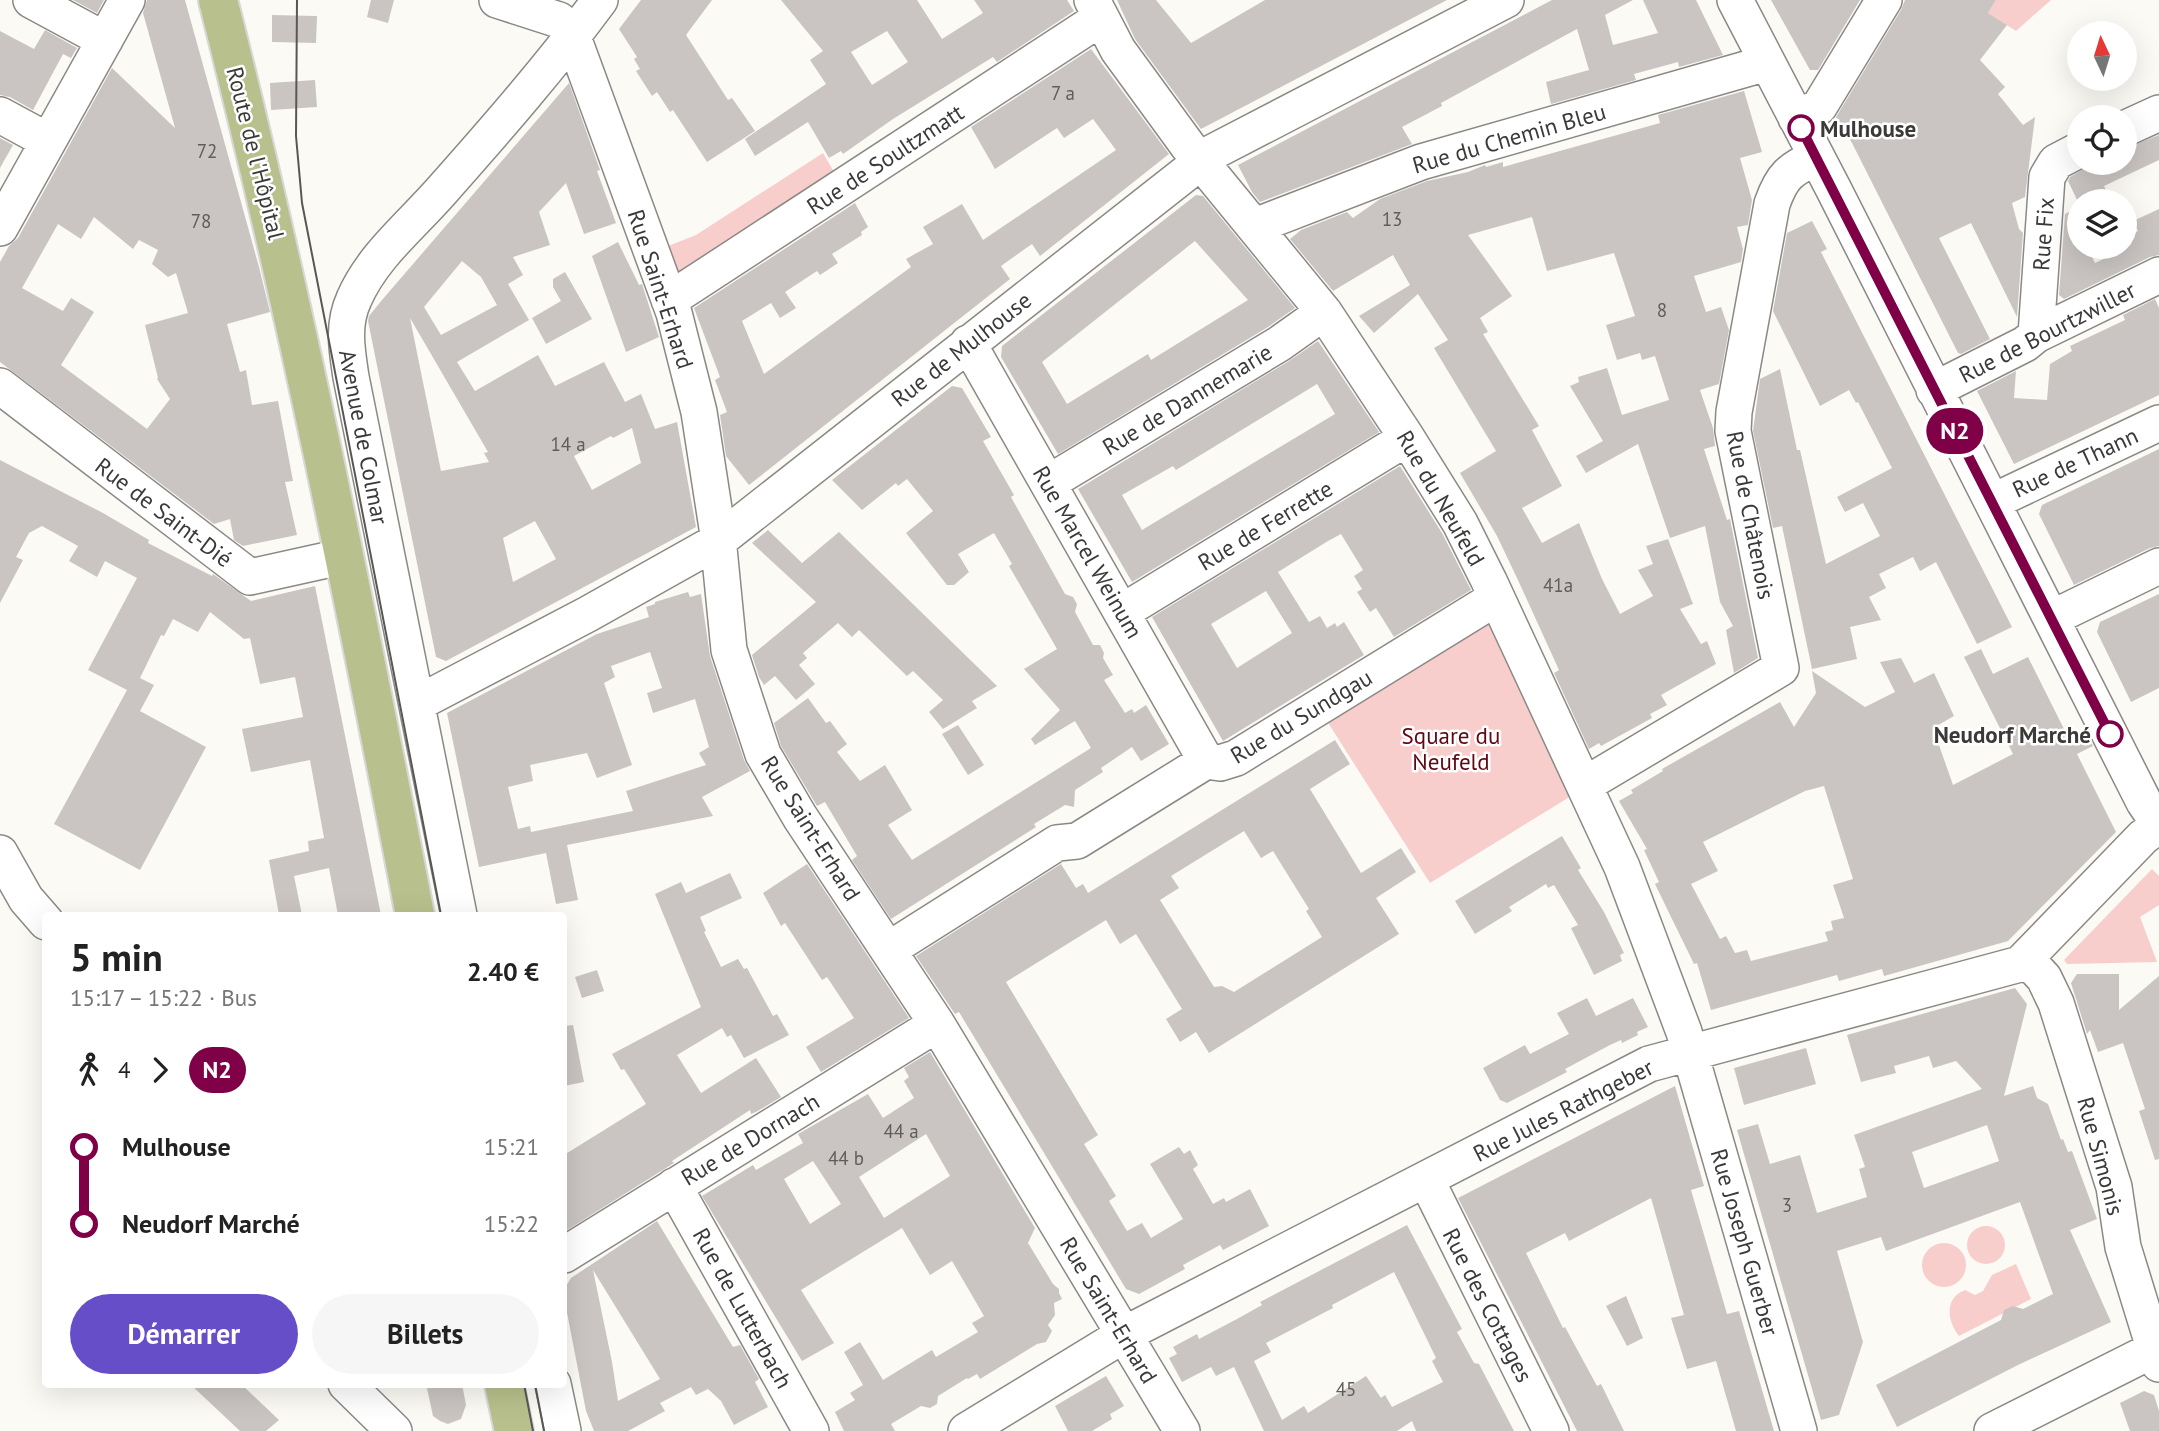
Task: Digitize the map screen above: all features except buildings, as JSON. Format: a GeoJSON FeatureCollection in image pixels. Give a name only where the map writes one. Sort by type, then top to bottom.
{"type":"FeatureCollection","features":[{"type":"Feature","properties":{"kind":"main road","name":"Route de l'Hôpital"},"geometry":{"type":"LineString","coordinates":[[218,0],[258,156],[292,306]]}},
{"type":"Feature","properties":{"kind":"main road","name":"Avenue de Colmar"},"geometry":{"type":"LineString","coordinates":[[292,306],[345,556],[414,912]]}},
{"type":"Feature","properties":{"kind":"street"},"geometry":{"type":"LineString","coordinates":[[31,0],[105,40]]}},
{"type":"Feature","properties":{"kind":"street"},"geometry":{"type":"LineString","coordinates":[[0,228],[127,0]]}},
{"type":"Feature","properties":{"kind":"street"},"geometry":{"type":"LineString","coordinates":[[497,0],[559,20],[573,37]]}},
{"type":"Feature","properties":{"kind":"street","name":"Avenue de Colmar"},"geometry":{"type":"LineString","coordinates":[[458,912],[351,377],[345,338],[347,320],[353,300],[368,271],[443,190],[573,37],[600,0]]}},
{"type":"Feature","properties":{"kind":"street","name":"Rue de Mulhouse"},"geometry":{"type":"LineString","coordinates":[[418,703],[588,614],[718,541],[1199,161],[1506,0]]}},
{"type":"Feature","properties":{"kind":"street"},"geometry":{"type":"LineString","coordinates":[[1735,0],[2144,802],[2159,825],[2143,837],[2020,964]]}},
{"type":"Feature","properties":{"kind":"street"},"geometry":{"type":"LineString","coordinates":[[1796,118],[1819,107],[1884,0]]}},
{"type":"Feature","properties":{"kind":"street","name":"Rue du Neufeld"},"geometry":{"type":"LineString","coordinates":[[1096,9],[1118,50],[1199,161],[1324,312],[1460,523],[1586,784],[1622,867],[1690,1053]]}},
{"type":"Feature","properties":{"kind":"street","name":"Rue de Soultzmatt"},"geometry":{"type":"LineString","coordinates":[[669,300],[1096,9]]}},
{"type":"Feature","properties":{"kind":"street","name":"Rue Saint-Erhard"},"geometry":{"type":"LineString","coordinates":[[573,37],[669,300],[699,412],[718,541],[729,650],[763,754],[800,817],[937,1024],[1181,1431]]}},
{"type":"Feature","properties":{"kind":"street","name":"Rue du Chemin Bleu"},"geometry":{"type":"LineString","coordinates":[[1255,226],[1421,162],[1767,63]]}},
{"type":"Feature","properties":{"kind":"street"},"geometry":{"type":"LineString","coordinates":[[2137,123],[2159,113]]}},
{"type":"Feature","properties":{"kind":"street"},"geometry":{"type":"LineString","coordinates":[[0,115],[48,141]]}},
{"type":"Feature","properties":{"kind":"street","name":"Rue Fix"},"geometry":{"type":"LineString","coordinates":[[2036,335],[2047,177],[2067,156]]}},
{"type":"Feature","properties":{"kind":"street","name":"Rue de Châtenois"},"geometry":{"type":"LineString","coordinates":[[1586,784],[1781,668],[1733,431],[1734,412],[1772,204],[1784,176],[1795,167],[1816,158]]}},
{"type":"Feature","properties":{"kind":"street","name":"Rue de Bourtzwiller"},"geometry":{"type":"LineString","coordinates":[[1934,390],[2025,344],[2036,335],[2159,275]]}},
{"type":"Feature","properties":{"kind":"street","name":"Rue de Dannemarie"},"geometry":{"type":"LineString","coordinates":[[1048,483],[1279,344],[1324,312]]}},
{"type":"Feature","properties":{"kind":"street","name":"Rue Marcel Weinum"},"geometry":{"type":"LineString","coordinates":[[968,343],[1206,761]]}},
{"type":"Feature","properties":{"kind":"street","name":"Rue de Saint-Dié"},"geometry":{"type":"LineString","coordinates":[[0,386],[250,578],[345,556]]}},
{"type":"Feature","properties":{"kind":"street","name":"Rue de Thann"},"geometry":{"type":"LineString","coordinates":[[1992,502],[2159,423]]}},
{"type":"Feature","properties":{"kind":"street","name":"Rue de Ferrette"},"geometry":{"type":"LineString","coordinates":[[1122,612],[1407,438]]}},
{"type":"Feature","properties":{"kind":"street"},"geometry":{"type":"LineString","coordinates":[[2052,618],[2159,566]]}},
{"type":"Feature","properties":{"kind":"street","name":"Rue du Sundgau"},"geometry":{"type":"LineString","coordinates":[[888,950],[1058,843],[1077,841],[1206,761],[1220,764],[1236,758],[1496,598]]}},
{"type":"Feature","properties":{"kind":"street"},"geometry":{"type":"LineString","coordinates":[[0,853],[26,899],[42,917]]}},
{"type":"Feature","properties":{"kind":"street","name":"Rue Jules Rathgeber"},"geometry":{"type":"LineString","coordinates":[[966,1431],[1125,1334],[1649,1064],[2020,964]]}},
{"type":"Feature","properties":{"kind":"street","name":"Rue Simonis"},"geometry":{"type":"LineString","coordinates":[[2020,964],[2032,965],[2044,978],[2056,1003],[2114,1187],[2123,1247],[2157,1353]]}},
{"type":"Feature","properties":{"kind":"street","name":"Rue de Dornach"},"geometry":{"type":"LineString","coordinates":[[567,1253],[937,1024]]}},
{"type":"Feature","properties":{"kind":"street","name":"Rue Joseph Guerber"},"geometry":{"type":"LineString","coordinates":[[1690,1053],[1798,1431]]}},
{"type":"Feature","properties":{"kind":"street","name":"Rue des Cottages"},"geometry":{"type":"LineString","coordinates":[[1426,1180],[1551,1431]]}},
{"type":"Feature","properties":{"kind":"street","name":"Rue de Lutterbach"},"geometry":{"type":"LineString","coordinates":[[674,1186],[811,1431]]}},
{"type":"Feature","properties":{"kind":"street"},"geometry":{"type":"LineString","coordinates":[[1992,1431],[2157,1353]]}},
{"type":"Feature","properties":{"kind":"street"},"geometry":{"type":"LineString","coordinates":[[350,1388],[394,1431]]}},
{"type":"Feature","properties":{"kind":"street"},"geometry":{"type":"LineString","coordinates":[[554,1388],[563,1431]]}},
{"type":"Feature","properties":{"kind":"green space"},"geometry":{"type":"Polygon","coordinates":[[[1996,0],[2051,0],[2016,31],[1988,13],[1996,0]]]}},
{"type":"Feature","properties":{"kind":"green space"},"geometry":{"type":"Polygon","coordinates":[[[823,153],[837,177],[676,278],[663,248],[696,235],[823,153]]]}},
{"type":"Feature","properties":{"kind":"green space","name":"Square du Neufeld"},"geometry":{"type":"Polygon","coordinates":[[[1488,619],[1576,793],[1430,883],[1325,718],[1488,619]]]}},
{"type":"Feature","properties":{"kind":"green space"},"geometry":{"type":"Polygon","coordinates":[[[2152,869],[2159,876],[2159,905],[2140,917],[2157,962],[2067,964],[2064,960],[2152,869]]]}},
{"type":"Feature","properties":{"kind":"green space"},"geometry":{"type":"Polygon","coordinates":[[[1986,1226],[1999,1232],[2005,1245],[1999,1258],[1986,1264],[1973,1258],[1967,1245],[1973,1232],[1986,1226]]]}},
{"type":"Feature","properties":{"kind":"green space"},"geometry":{"type":"Polygon","coordinates":[[[1944,1243],[1959,1250],[1966,1265],[1959,1280],[1944,1287],[1929,1280],[1922,1265],[1929,1250],[1944,1243]]]}},
{"type":"Feature","properties":{"kind":"green space"},"geometry":{"type":"Polygon","coordinates":[[[2016,1264],[2031,1299],[1959,1336],[1950,1317],[1954,1298],[1965,1290],[1975,1295],[1983,1291],[1992,1275],[2016,1264]]]}},
{"type":"Feature","properties":{"kind":"tram line"},"geometry":{"type":"LineString","coordinates":[[297,0],[296,136],[302,203],[440,912]]}},
{"type":"Feature","properties":{"kind":"tram line"},"geometry":{"type":"LineString","coordinates":[[525,1388],[533,1431]]}},
{"type":"Feature","properties":{"kind":"tram line"},"geometry":{"type":"LineString","coordinates":[[536,1388],[544,1431]]}},
{"type":"Feature","properties":{"kind":"bus line","name":"N2"},"geometry":{"type":"LineString","coordinates":[[1801,128],[2110,734]]}},
{"type":"Feature","properties":{"kind":"place","name":"Mulhouse"},"geometry":{"type":"Point","coordinates":[1801,128]}},
{"type":"Feature","properties":{"kind":"place","name":"Neudorf Marché"},"geometry":{"type":"Point","coordinates":[2110,734]}}]}
